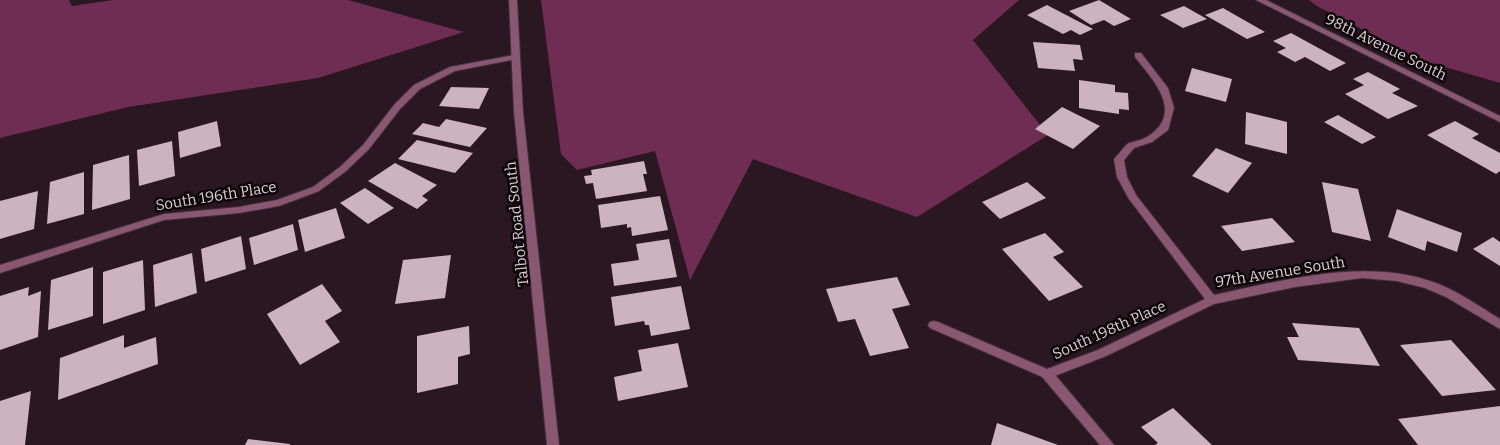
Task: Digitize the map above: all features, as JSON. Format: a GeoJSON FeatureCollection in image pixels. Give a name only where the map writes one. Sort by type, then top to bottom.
{"type":"FeatureCollection","features":[{"type":"Feature","properties":{"kind":"street","name":"Talbot Road South"},"geometry":{"type":"LineString","coordinates":[[513,0],[514,57],[549,389],[553,445]]}},
{"type":"Feature","properties":{"kind":"street","name":"98th Avenue South"},"geometry":{"type":"LineString","coordinates":[[1260,0],[1500,119]]}},
{"type":"Feature","properties":{"kind":"street","name":"97th Avenue South"},"geometry":{"type":"LineString","coordinates":[[1138,55],[1164,88],[1170,108],[1165,128],[1149,140],[1131,146],[1119,159],[1122,177],[1132,197],[1212,300],[1295,283],[1362,274],[1397,276],[1427,284],[1450,294],[1500,325]]}},
{"type":"Feature","properties":{"kind":"street","name":"South 196th Place"},"geometry":{"type":"LineString","coordinates":[[0,269],[164,217],[239,210],[279,202],[316,189],[343,169],[366,147],[397,107],[417,87],[453,69],[514,57]]}},
{"type":"Feature","properties":{"kind":"street","name":"South 198th Place"},"geometry":{"type":"LineString","coordinates":[[934,325],[1047,374],[1102,353],[1212,300]]}},
{"type":"Feature","properties":{"kind":"street"},"geometry":{"type":"LineString","coordinates":[[1047,374],[1108,445]]}},
{"type":"Feature","properties":{"kind":"shaded area"},"geometry":{"type":"Polygon","coordinates":[[[0,0],[69,0],[72,6],[113,0],[348,0],[464,32],[318,78],[128,107],[0,138],[0,0]]]}},
{"type":"Feature","properties":{"kind":"shaded area"},"geometry":{"type":"Polygon","coordinates":[[[541,0],[1019,0],[973,40],[1048,135],[917,217],[753,159],[690,280],[655,151],[577,170],[561,154],[541,0]]]}},
{"type":"Feature","properties":{"kind":"shaded area"},"geometry":{"type":"Polygon","coordinates":[[[1309,0],[1500,0],[1500,83],[1421,60],[1317,6],[1309,0]]]}},
{"type":"Feature","properties":{"kind":"building"},"geometry":{"type":"Polygon","coordinates":[[[1099,0],[1131,19],[1114,26],[1104,20],[1091,25],[1069,11],[1099,0]]]}},
{"type":"Feature","properties":{"kind":"building"},"geometry":{"type":"Polygon","coordinates":[[[1047,5],[1093,29],[1080,35],[1071,30],[1063,34],[1027,15],[1047,5]]]}},
{"type":"Feature","properties":{"kind":"building"},"geometry":{"type":"Polygon","coordinates":[[[1184,6],[1207,19],[1183,28],[1160,15],[1184,6]]]}},
{"type":"Feature","properties":{"kind":"building"},"geometry":{"type":"Polygon","coordinates":[[[1223,8],[1265,32],[1247,39],[1205,15],[1223,8]]]}},
{"type":"Feature","properties":{"kind":"building"},"geometry":{"type":"Polygon","coordinates":[[[1291,33],[1346,63],[1330,71],[1305,57],[1295,62],[1277,52],[1286,48],[1273,41],[1291,33]]]}},
{"type":"Feature","properties":{"kind":"building"},"geometry":{"type":"Polygon","coordinates":[[[1033,42],[1080,45],[1083,60],[1073,59],[1075,71],[1038,68],[1033,42]]]}},
{"type":"Feature","properties":{"kind":"building"},"geometry":{"type":"Polygon","coordinates":[[[1192,68],[1232,79],[1226,102],[1185,91],[1192,68]]]}},
{"type":"Feature","properties":{"kind":"building"},"geometry":{"type":"Polygon","coordinates":[[[1368,72],[1400,89],[1392,93],[1418,106],[1388,119],[1345,94],[1364,85],[1353,79],[1368,72]]]}},
{"type":"Feature","properties":{"kind":"building"},"geometry":{"type":"Polygon","coordinates":[[[1079,80],[1115,85],[1115,92],[1128,93],[1129,110],[1119,109],[1119,114],[1079,108],[1079,80]]]}},
{"type":"Feature","properties":{"kind":"building"},"geometry":{"type":"Polygon","coordinates":[[[451,87],[489,88],[479,109],[439,106],[451,87]]]}},
{"type":"Feature","properties":{"kind":"building"},"geometry":{"type":"Polygon","coordinates":[[[1062,107],[1100,126],[1073,149],[1035,129],[1062,107]]]}},
{"type":"Feature","properties":{"kind":"building"},"geometry":{"type":"Polygon","coordinates":[[[1246,112],[1287,122],[1287,154],[1245,144],[1246,112]]]}},
{"type":"Feature","properties":{"kind":"building"},"geometry":{"type":"Polygon","coordinates":[[[1338,115],[1376,137],[1362,144],[1324,122],[1338,115]]]}},
{"type":"Feature","properties":{"kind":"building"},"geometry":{"type":"Polygon","coordinates":[[[446,119],[487,128],[470,147],[412,134],[423,123],[439,127],[446,119]]]}},
{"type":"Feature","properties":{"kind":"building"},"geometry":{"type":"Polygon","coordinates":[[[217,121],[221,146],[180,158],[178,132],[217,121]]]}},
{"type":"Feature","properties":{"kind":"building"},"geometry":{"type":"Polygon","coordinates":[[[1455,121],[1479,134],[1472,138],[1500,153],[1500,171],[1496,174],[1427,135],[1455,121]]]}},
{"type":"Feature","properties":{"kind":"building"},"geometry":{"type":"Polygon","coordinates":[[[417,140],[473,153],[455,173],[398,159],[417,140]]]}},
{"type":"Feature","properties":{"kind":"building"},"geometry":{"type":"Polygon","coordinates":[[[172,141],[175,176],[139,186],[137,150],[172,141]]]}},
{"type":"Feature","properties":{"kind":"building"},"geometry":{"type":"Polygon","coordinates":[[[1216,148],[1252,163],[1228,193],[1192,176],[1216,148]]]}},
{"type":"Feature","properties":{"kind":"building"},"geometry":{"type":"Polygon","coordinates":[[[129,155],[130,199],[92,210],[93,165],[129,155]]]}},
{"type":"Feature","properties":{"kind":"building"},"geometry":{"type":"Polygon","coordinates":[[[644,161],[647,174],[643,174],[647,191],[596,199],[593,183],[586,184],[584,176],[592,175],[591,170],[644,161]]]}},
{"type":"Feature","properties":{"kind":"building"},"geometry":{"type":"Polygon","coordinates":[[[395,163],[437,185],[422,196],[428,200],[417,209],[368,181],[395,163]]]}},
{"type":"Feature","properties":{"kind":"building"},"geometry":{"type":"Polygon","coordinates":[[[84,172],[84,214],[47,224],[50,182],[84,172]]]}},
{"type":"Feature","properties":{"kind":"building"},"geometry":{"type":"Polygon","coordinates":[[[1027,182],[1046,198],[1000,219],[982,202],[1027,182]]]}},
{"type":"Feature","properties":{"kind":"building"},"geometry":{"type":"Polygon","coordinates":[[[1322,182],[1358,189],[1371,241],[1332,232],[1322,182]]]}},
{"type":"Feature","properties":{"kind":"building"},"geometry":{"type":"Polygon","coordinates":[[[365,188],[394,208],[368,224],[340,203],[365,188]]]}},
{"type":"Feature","properties":{"kind":"building"},"geometry":{"type":"Polygon","coordinates":[[[38,191],[34,229],[0,239],[0,201],[38,191]]]}},
{"type":"Feature","properties":{"kind":"building"},"geometry":{"type":"Polygon","coordinates":[[[660,196],[668,230],[632,236],[631,227],[627,228],[627,224],[601,228],[598,205],[660,196]]]}},
{"type":"Feature","properties":{"kind":"building"},"geometry":{"type":"Polygon","coordinates":[[[336,208],[345,238],[305,252],[298,220],[336,208]]]}},
{"type":"Feature","properties":{"kind":"building"},"geometry":{"type":"Polygon","coordinates":[[[1397,209],[1462,233],[1457,252],[1427,241],[1425,251],[1388,237],[1397,209]]]}},
{"type":"Feature","properties":{"kind":"building"},"geometry":{"type":"Polygon","coordinates":[[[1272,218],[1295,242],[1242,251],[1221,226],[1272,218]]]}},
{"type":"Feature","properties":{"kind":"building"},"geometry":{"type":"Polygon","coordinates":[[[293,224],[298,250],[254,265],[249,238],[293,224]]]}},
{"type":"Feature","properties":{"kind":"building"},"geometry":{"type":"Polygon","coordinates":[[[1045,233],[1064,252],[1053,257],[1083,287],[1049,301],[1002,249],[1045,233]]]}},
{"type":"Feature","properties":{"kind":"building"},"geometry":{"type":"Polygon","coordinates":[[[241,236],[246,269],[205,282],[201,249],[241,236]]]}},
{"type":"Feature","properties":{"kind":"building"},"geometry":{"type":"Polygon","coordinates":[[[1493,237],[1500,242],[1500,266],[1473,249],[1493,237]]]}},
{"type":"Feature","properties":{"kind":"building"},"geometry":{"type":"Polygon","coordinates":[[[669,239],[677,277],[614,286],[611,264],[639,260],[636,244],[669,239]]]}},
{"type":"Feature","properties":{"kind":"building"},"geometry":{"type":"Polygon","coordinates":[[[192,253],[197,293],[155,307],[153,265],[192,253]]]}},
{"type":"Feature","properties":{"kind":"building"},"geometry":{"type":"Polygon","coordinates":[[[451,255],[445,298],[395,304],[403,260],[451,255]]]}},
{"type":"Feature","properties":{"kind":"building"},"geometry":{"type":"Polygon","coordinates":[[[143,260],[145,310],[103,324],[103,272],[143,260]]]}},
{"type":"Feature","properties":{"kind":"building"},"geometry":{"type":"Polygon","coordinates":[[[93,267],[93,316],[48,330],[51,280],[93,267]]]}},
{"type":"Feature","properties":{"kind":"building"},"geometry":{"type":"Polygon","coordinates":[[[897,277],[910,305],[892,309],[909,348],[870,356],[855,319],[838,322],[826,289],[897,277]]]}},
{"type":"Feature","properties":{"kind":"building"},"geometry":{"type":"Polygon","coordinates":[[[322,284],[342,311],[325,321],[340,342],[300,365],[267,314],[322,284]]]}},
{"type":"Feature","properties":{"kind":"building"},"geometry":{"type":"Polygon","coordinates":[[[681,286],[690,329],[651,336],[649,325],[645,325],[644,321],[615,326],[611,297],[681,286]]]}},
{"type":"Feature","properties":{"kind":"building"},"geometry":{"type":"Polygon","coordinates":[[[29,287],[28,296],[41,291],[38,337],[0,350],[0,296],[29,287]]]}},
{"type":"Feature","properties":{"kind":"building"},"geometry":{"type":"Polygon","coordinates":[[[1292,323],[1359,328],[1380,366],[1298,360],[1287,337],[1299,337],[1292,323]]]}},
{"type":"Feature","properties":{"kind":"building"},"geometry":{"type":"Polygon","coordinates":[[[469,326],[470,354],[458,357],[458,384],[417,393],[417,336],[469,326]]]}},
{"type":"Feature","properties":{"kind":"building"},"geometry":{"type":"Polygon","coordinates":[[[124,335],[124,348],[156,337],[158,364],[58,400],[60,358],[124,335]]]}},
{"type":"Feature","properties":{"kind":"building"},"geometry":{"type":"Polygon","coordinates":[[[1451,340],[1496,390],[1442,396],[1400,345],[1451,340]]]}},
{"type":"Feature","properties":{"kind":"building"},"geometry":{"type":"Polygon","coordinates":[[[678,343],[688,387],[618,401],[614,377],[642,371],[638,350],[678,343]]]}},
{"type":"Feature","properties":{"kind":"building"},"geometry":{"type":"Polygon","coordinates":[[[31,391],[25,445],[0,445],[0,401],[31,391]]]}},
{"type":"Feature","properties":{"kind":"building"},"geometry":{"type":"Polygon","coordinates":[[[1500,406],[1500,445],[1418,445],[1398,419],[1500,406]]]}},
{"type":"Feature","properties":{"kind":"building"},"geometry":{"type":"Polygon","coordinates":[[[1173,408],[1212,445],[1155,445],[1158,443],[1141,427],[1173,408]]]}},
{"type":"Feature","properties":{"kind":"building"},"geometry":{"type":"Polygon","coordinates":[[[997,423],[1058,445],[991,445],[997,423]]]}},
{"type":"Feature","properties":{"kind":"building"},"geometry":{"type":"Polygon","coordinates":[[[248,439],[290,444],[290,445],[245,445],[248,439]]]}}]}
